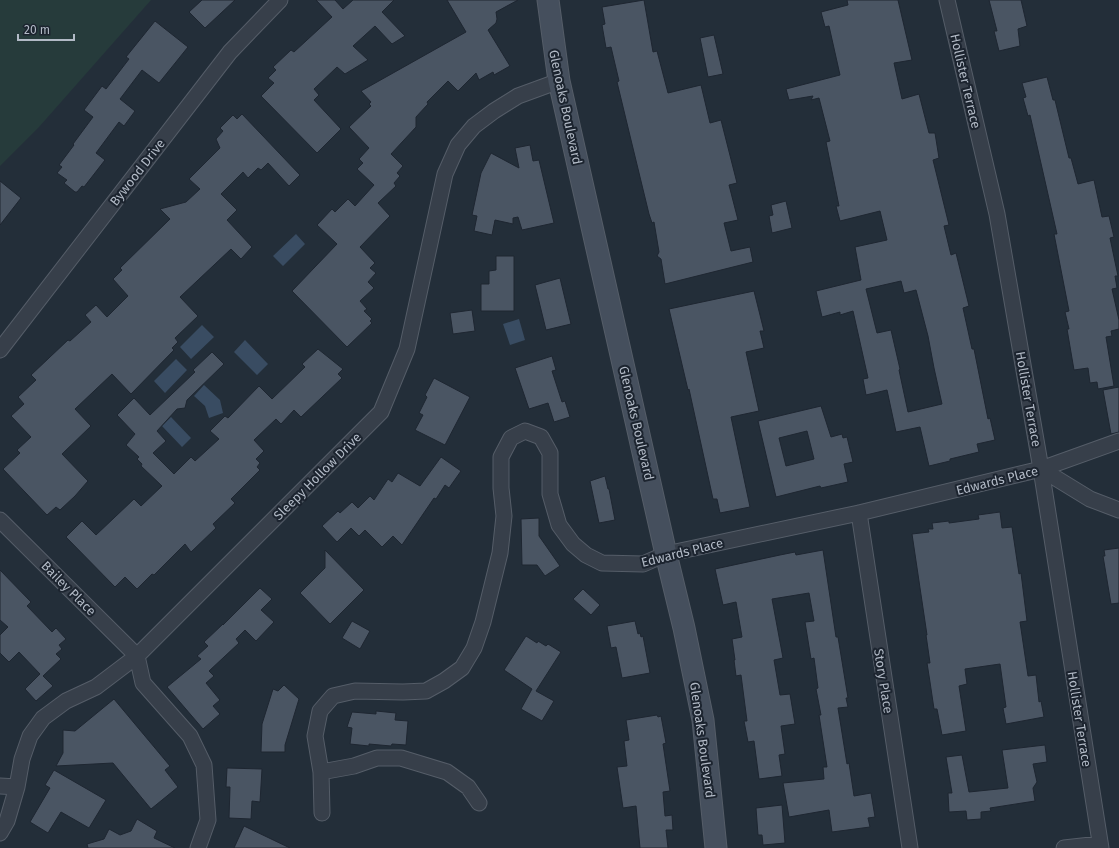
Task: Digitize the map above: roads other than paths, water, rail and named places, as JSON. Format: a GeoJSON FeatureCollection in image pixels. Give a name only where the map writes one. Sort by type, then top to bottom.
{"type":"FeatureCollection","features":[{"type":"Feature","properties":{"kind":"street","name":"Bywood Drive"},"geometry":{"type":"LineString","coordinates":[[0,350],[230,52],[280,0]]}},
{"type":"Feature","properties":{"kind":"street","name":"Glenoaks Boulevard"},"geometry":{"type":"LineString","coordinates":[[548,0],[559,82],[684,628],[703,720],[716,848]]}},
{"type":"Feature","properties":{"kind":"street","name":"Hollister Terrace"},"geometry":{"type":"LineString","coordinates":[[947,0],[997,214],[1041,469],[1100,846]]}},
{"type":"Feature","properties":{"kind":"street","name":"Sleepy Hollow Drive"},"geometry":{"type":"LineString","coordinates":[[0,833],[7,820],[17,787],[22,759],[30,736],[43,718],[66,701],[96,687],[137,656],[382,412],[407,349],[445,174],[458,145],[474,126],[518,96],[559,82]]}},
{"type":"Feature","properties":{"kind":"street","name":"Edwards Place"},"geometry":{"type":"LineString","coordinates":[[322,813],[321,772],[315,736],[320,711],[333,696],[355,691],[426,691],[444,681],[462,668],[474,648],[485,615],[500,553],[504,516],[501,488],[501,457],[511,438],[525,431],[541,437],[550,453],[550,494],[558,525],[573,544],[586,555],[602,563],[643,564],[666,554],[858,513],[1041,469],[1119,441]]}},
{"type":"Feature","properties":{"kind":"street"},"geometry":{"type":"LineString","coordinates":[[1041,469],[1090,499],[1119,510]]}},
{"type":"Feature","properties":{"kind":"street","name":"Story Place"},"geometry":{"type":"LineString","coordinates":[[858,513],[910,848]]}},
{"type":"Feature","properties":{"kind":"street","name":"Bailey Place"},"geometry":{"type":"LineString","coordinates":[[0,520],[137,656]]}},
{"type":"Feature","properties":{"kind":"street"},"geometry":{"type":"LineString","coordinates":[[137,656],[143,683],[190,736],[204,765],[208,820],[198,848]]}},
{"type":"Feature","properties":{"kind":"street"},"geometry":{"type":"LineString","coordinates":[[321,772],[354,766],[377,758],[401,758],[447,772],[468,787],[479,803]]}},
{"type":"Feature","properties":{"kind":"street"},"geometry":{"type":"LineString","coordinates":[[0,786],[17,787]]}},
{"type":"Feature","properties":{"kind":"street"},"geometry":{"type":"LineString","coordinates":[[1064,848],[1100,846]]}},
{"type":"Feature","properties":{"kind":"water"},"geometry":{"type":"Polygon","coordinates":[[[296,234],[305,244],[283,266],[273,256],[296,234]]]}},
{"type":"Feature","properties":{"kind":"water"},"geometry":{"type":"Polygon","coordinates":[[[519,319],[525,340],[510,345],[503,324],[519,319]]]}},
{"type":"Feature","properties":{"kind":"water"},"geometry":{"type":"Polygon","coordinates":[[[202,325],[214,337],[191,359],[180,347],[202,325]]]}},
{"type":"Feature","properties":{"kind":"water"},"geometry":{"type":"Polygon","coordinates":[[[245,340],[268,364],[257,375],[234,352],[245,340]]]}},
{"type":"Feature","properties":{"kind":"water"},"geometry":{"type":"Polygon","coordinates":[[[176,359],[187,370],[165,393],[154,381],[176,359]]]}},
{"type":"Feature","properties":{"kind":"water"},"geometry":{"type":"Polygon","coordinates":[[[204,385],[220,400],[223,413],[209,418],[205,406],[194,396],[204,385]]]}},
{"type":"Feature","properties":{"kind":"water"},"geometry":{"type":"Polygon","coordinates":[[[171,417],[191,438],[182,447],[162,426],[171,417]]]}}]}
